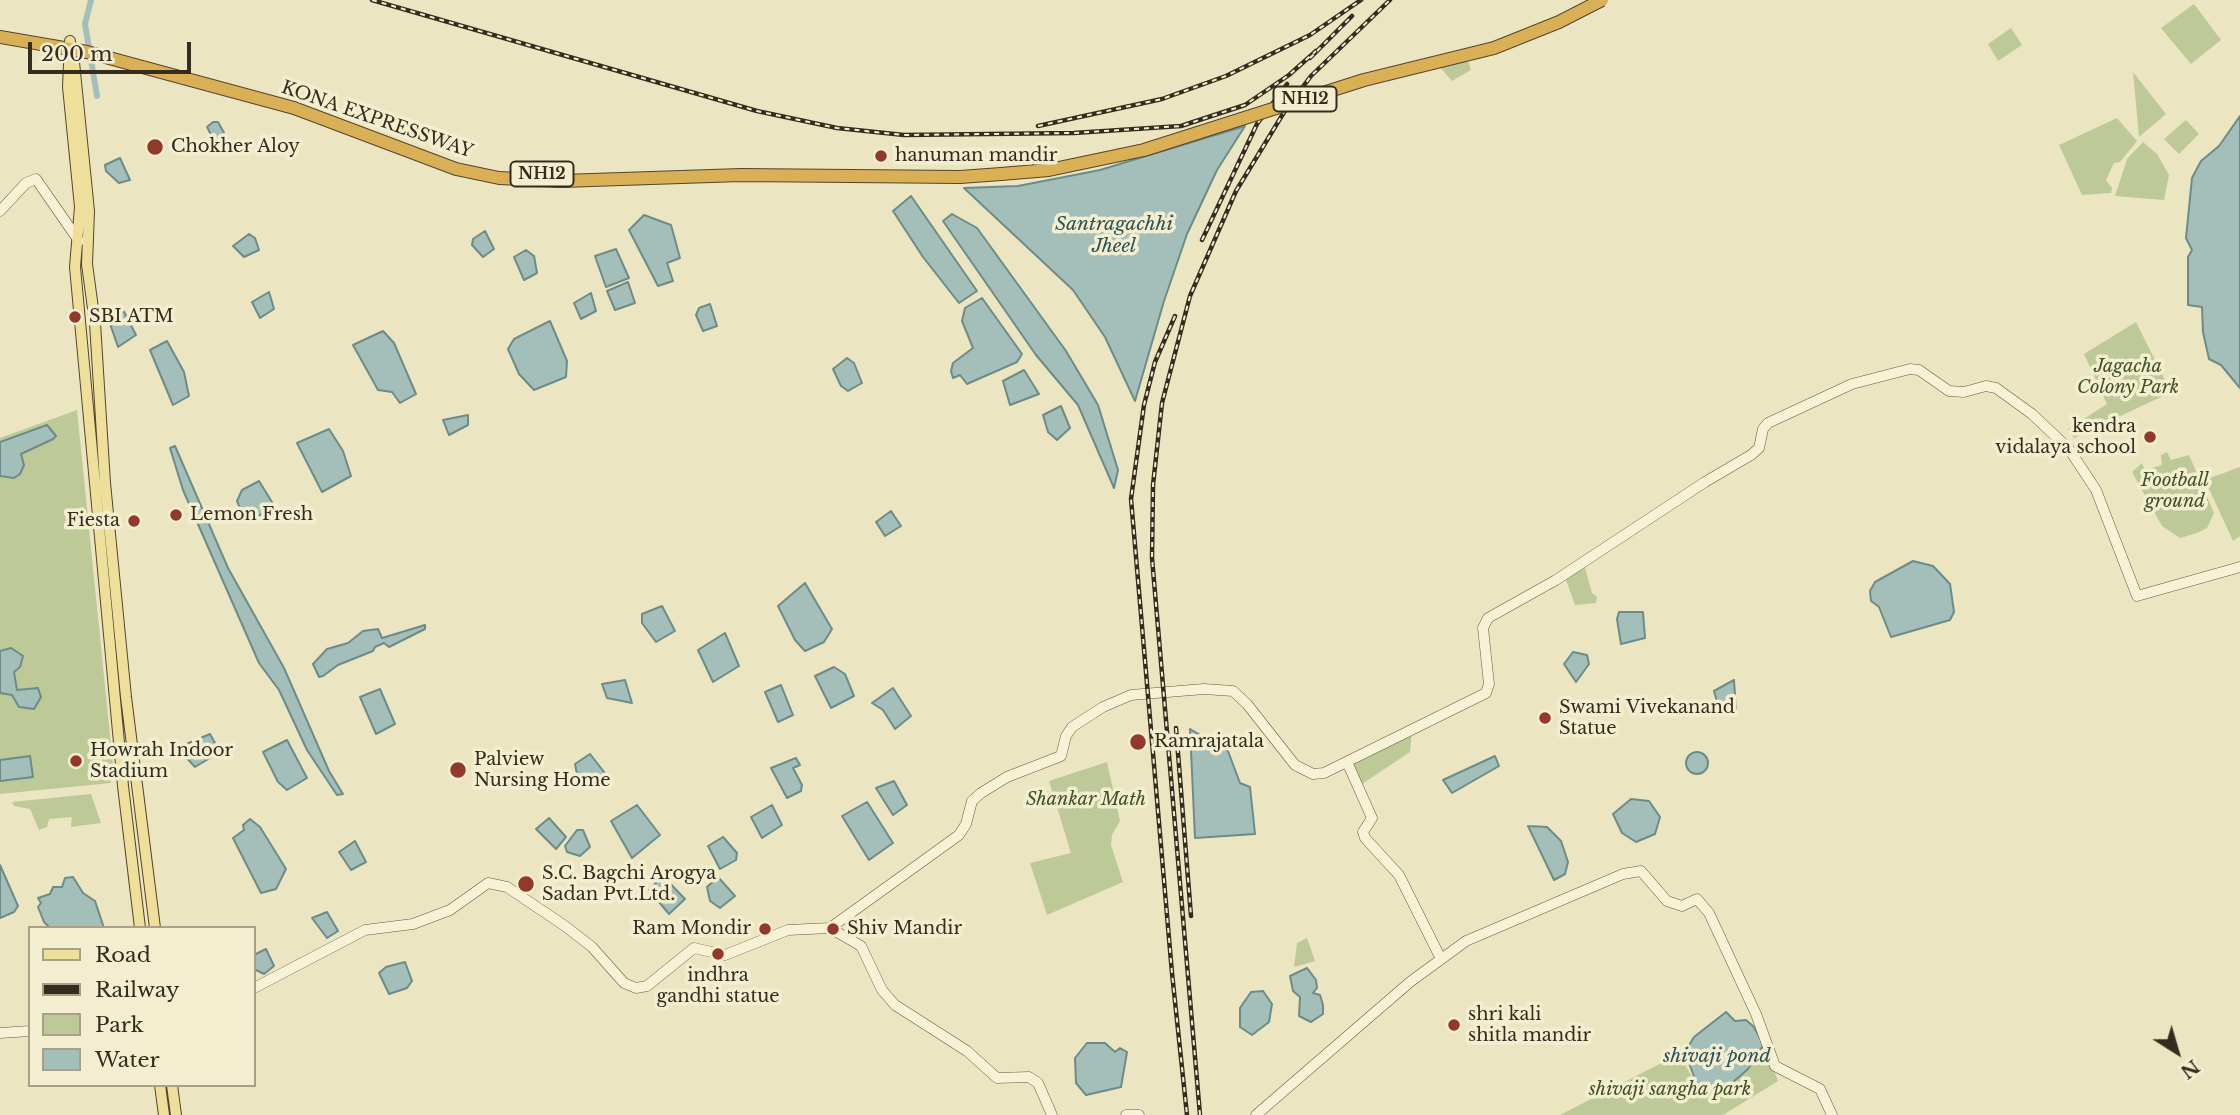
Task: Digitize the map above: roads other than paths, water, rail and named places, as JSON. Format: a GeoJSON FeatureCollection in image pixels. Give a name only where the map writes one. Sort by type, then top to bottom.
{"type":"FeatureCollection","features":[{"type":"Feature","properties":{"kind":"highway","name":"KONA EXPRESSWAY"},"geometry":{"type":"LineString","coordinates":[[0,37],[87,48],[284,99],[459,162],[499,170],[558,174],[785,169],[963,170],[1001,173],[1049,170],[1144,150],[1364,80],[1494,48],[1559,22],[1602,0]]}},
{"type":"Feature","properties":{"kind":"highway","name":"KONA EXPRESSWAY"},"geometry":{"type":"LineString","coordinates":[[0,30],[71,46]]}},
{"type":"Feature","properties":{"kind":"main road"},"geometry":{"type":"LineString","coordinates":[[71,46],[68,87],[80,207],[75,267],[123,786],[140,926]]}},
{"type":"Feature","properties":{"kind":"main road"},"geometry":{"type":"LineString","coordinates":[[71,46],[89,211],[87,264],[126,697],[155,926]]}},
{"type":"Feature","properties":{"kind":"main road"},"geometry":{"type":"LineString","coordinates":[[0,211],[26,183],[37,179],[79,241]]}},
{"type":"Feature","properties":{"kind":"main road"},"geometry":{"type":"LineString","coordinates":[[830,928],[959,835],[966,824],[972,801],[981,793],[1007,777],[1061,756],[1066,736],[1072,727],[1103,706],[1131,695],[1203,689],[1233,691],[1301,769],[1319,774],[1486,693],[1489,684],[1483,628],[1488,618],[1556,580],[1705,482],[1751,456],[1759,448],[1763,429],[1768,423],[1852,384],[1910,369],[1919,370],[1949,391],[1991,386],[2032,414],[2065,445],[2096,490],[2137,596],[2240,567]]}},
{"type":"Feature","properties":{"kind":"main road"},"geometry":{"type":"LineString","coordinates":[[1347,762],[1372,818],[1363,832],[1365,838],[1399,875],[1441,959]]}},
{"type":"Feature","properties":{"kind":"main road"},"geometry":{"type":"LineString","coordinates":[[1256,1115],[1466,941],[1623,874],[1640,871],[1667,901],[1682,906],[1697,899],[1709,913],[1756,1014],[1775,1066],[1820,1089],[1832,1115]]}},
{"type":"Feature","properties":{"kind":"main road"},"geometry":{"type":"LineString","coordinates":[[256,987],[365,930],[413,924],[450,910],[488,883],[508,887],[565,926],[592,947],[624,983],[636,988],[647,986],[694,947],[725,955],[788,930],[830,928],[861,946],[882,990],[895,1005],[967,1051],[997,1078],[1029,1077],[1038,1083],[1052,1115]]}},
{"type":"Feature","properties":{"kind":"main road"},"geometry":{"type":"LineString","coordinates":[[0,1033],[28,1031]]}},
{"type":"Feature","properties":{"kind":"main road"},"geometry":{"type":"LineString","coordinates":[[160,1087],[164,1115]]}},
{"type":"Feature","properties":{"kind":"main road"},"geometry":{"type":"LineString","coordinates":[[172,1087],[176,1115]]}},
{"type":"Feature","properties":{"kind":"main road"},"geometry":{"type":"LineString","coordinates":[[1126,1115],[1139,1115]]}},
{"type":"Feature","properties":{"kind":"water"},"geometry":{"type":"Polygon","coordinates":[[[2240,116],[2240,388],[2221,365],[2209,359],[2203,332],[2202,307],[2188,305],[2188,257],[2192,250],[2186,238],[2192,178],[2201,161],[2219,146],[2240,116]]]}},
{"type":"Feature","properties":{"kind":"water"},"geometry":{"type":"Polygon","coordinates":[[[218,122],[228,140],[227,145],[218,148],[207,127],[218,122]]]}},
{"type":"Feature","properties":{"kind":"water","name":"Santragachhi Jheel"},"geometry":{"type":"Polygon","coordinates":[[[1245,126],[1217,170],[1187,234],[1135,401],[1105,337],[1073,290],[964,188],[1018,186],[1100,170],[1245,126]]]}},
{"type":"Feature","properties":{"kind":"water"},"geometry":{"type":"Polygon","coordinates":[[[120,158],[130,180],[119,183],[106,171],[105,165],[120,158]]]}},
{"type":"Feature","properties":{"kind":"water"},"geometry":{"type":"Polygon","coordinates":[[[911,196],[977,291],[959,303],[923,257],[893,211],[911,196]]]}},
{"type":"Feature","properties":{"kind":"water"},"geometry":{"type":"Polygon","coordinates":[[[952,214],[977,228],[1066,351],[1098,405],[1118,470],[1114,488],[1078,405],[1036,355],[943,221],[952,214]]]}},
{"type":"Feature","properties":{"kind":"water"},"geometry":{"type":"Polygon","coordinates":[[[644,215],[671,225],[680,258],[667,263],[673,281],[658,286],[629,230],[644,215]]]}},
{"type":"Feature","properties":{"kind":"water"},"geometry":{"type":"Polygon","coordinates":[[[485,231],[494,249],[483,257],[472,245],[473,239],[485,231]]]}},
{"type":"Feature","properties":{"kind":"water"},"geometry":{"type":"Polygon","coordinates":[[[249,234],[255,238],[259,250],[244,257],[233,246],[249,234]]]}},
{"type":"Feature","properties":{"kind":"water"},"geometry":{"type":"Polygon","coordinates":[[[616,249],[629,278],[606,287],[595,256],[616,249]]]}},
{"type":"Feature","properties":{"kind":"water"},"geometry":{"type":"Polygon","coordinates":[[[526,250],[534,256],[537,273],[524,280],[514,257],[526,250]]]}},
{"type":"Feature","properties":{"kind":"water"},"geometry":{"type":"Polygon","coordinates":[[[628,282],[635,303],[615,310],[607,291],[628,282]]]}},
{"type":"Feature","properties":{"kind":"water"},"geometry":{"type":"Polygon","coordinates":[[[269,292],[274,309],[260,318],[252,302],[269,292]]]}},
{"type":"Feature","properties":{"kind":"water"},"geometry":{"type":"Polygon","coordinates":[[[591,293],[596,311],[581,319],[574,303],[591,293]]]}},
{"type":"Feature","properties":{"kind":"water"},"geometry":{"type":"Polygon","coordinates":[[[982,298],[1022,354],[1017,362],[967,384],[960,375],[953,378],[951,371],[953,363],[973,348],[962,321],[965,308],[982,298]]]}},
{"type":"Feature","properties":{"kind":"water"},"geometry":{"type":"Polygon","coordinates":[[[710,304],[717,326],[703,331],[696,315],[699,308],[710,304]]]}},
{"type":"Feature","properties":{"kind":"water"},"geometry":{"type":"Polygon","coordinates":[[[121,306],[136,335],[118,347],[107,315],[121,306]]]}},
{"type":"Feature","properties":{"kind":"water"},"geometry":{"type":"Polygon","coordinates":[[[550,321],[567,361],[566,377],[534,390],[519,374],[508,349],[514,339],[550,321]]]}},
{"type":"Feature","properties":{"kind":"water"},"geometry":{"type":"Polygon","coordinates":[[[383,331],[394,343],[416,394],[400,403],[392,392],[378,390],[353,345],[383,331]]]}},
{"type":"Feature","properties":{"kind":"water"},"geometry":{"type":"Polygon","coordinates":[[[167,341],[184,372],[189,396],[173,405],[150,350],[167,341]]]}},
{"type":"Feature","properties":{"kind":"water"},"geometry":{"type":"Polygon","coordinates":[[[847,358],[854,363],[862,383],[848,391],[841,386],[833,369],[847,358]]]}},
{"type":"Feature","properties":{"kind":"water"},"geometry":{"type":"Polygon","coordinates":[[[1024,370],[1039,394],[1010,405],[1003,381],[1024,370]]]}},
{"type":"Feature","properties":{"kind":"water"},"geometry":{"type":"Polygon","coordinates":[[[1061,406],[1070,428],[1057,440],[1048,432],[1043,415],[1061,406]]]}},
{"type":"Feature","properties":{"kind":"water"},"geometry":{"type":"Polygon","coordinates":[[[468,415],[468,425],[449,435],[443,420],[468,415]]]}},
{"type":"Feature","properties":{"kind":"water"},"geometry":{"type":"Polygon","coordinates":[[[47,425],[56,436],[21,454],[24,465],[20,474],[14,478],[0,476],[0,442],[47,425]]]}},
{"type":"Feature","properties":{"kind":"water"},"geometry":{"type":"Polygon","coordinates":[[[329,429],[343,451],[351,476],[322,492],[297,443],[329,429]]]}},
{"type":"Feature","properties":{"kind":"water"},"geometry":{"type":"Polygon","coordinates":[[[175,446],[228,568],[284,668],[329,771],[343,794],[337,795],[307,750],[279,690],[259,663],[183,490],[170,448],[175,446]]]}},
{"type":"Feature","properties":{"kind":"water"},"geometry":{"type":"Polygon","coordinates":[[[259,481],[275,507],[246,522],[237,501],[242,490],[259,481]]]}},
{"type":"Feature","properties":{"kind":"water"},"geometry":{"type":"Polygon","coordinates":[[[891,511],[901,526],[885,536],[876,522],[891,511]]]}},
{"type":"Feature","properties":{"kind":"water"},"geometry":{"type":"Polygon","coordinates":[[[1913,561],[1933,566],[1950,584],[1954,612],[1950,620],[1891,637],[1879,607],[1871,601],[1870,591],[1875,582],[1913,561]]]}},
{"type":"Feature","properties":{"kind":"water"},"geometry":{"type":"Polygon","coordinates":[[[805,583],[832,629],[824,642],[805,651],[795,640],[778,606],[805,583]]]}},
{"type":"Feature","properties":{"kind":"water"},"geometry":{"type":"Polygon","coordinates":[[[662,606],[675,631],[656,642],[642,623],[642,614],[662,606]]]}},
{"type":"Feature","properties":{"kind":"water"},"geometry":{"type":"Polygon","coordinates":[[[1619,612],[1643,612],[1645,638],[1621,644],[1617,619],[1619,612]]]}},
{"type":"Feature","properties":{"kind":"water"},"geometry":{"type":"Polygon","coordinates":[[[425,625],[425,629],[389,647],[384,643],[373,651],[338,665],[323,676],[319,677],[313,664],[327,649],[348,643],[363,631],[378,629],[382,638],[425,625]]]}},
{"type":"Feature","properties":{"kind":"water"},"geometry":{"type":"Polygon","coordinates":[[[725,633],[739,666],[713,682],[698,650],[725,633]]]}},
{"type":"Feature","properties":{"kind":"water"},"geometry":{"type":"Polygon","coordinates":[[[11,648],[23,656],[20,667],[14,672],[17,690],[38,688],[41,697],[34,709],[19,707],[12,695],[0,693],[0,651],[11,648]]]}},
{"type":"Feature","properties":{"kind":"water"},"geometry":{"type":"Polygon","coordinates":[[[1573,652],[1587,655],[1589,664],[1576,682],[1564,664],[1573,652]]]}},
{"type":"Feature","properties":{"kind":"water"},"geometry":{"type":"Polygon","coordinates":[[[834,667],[845,674],[854,696],[831,708],[815,676],[834,667]]]}},
{"type":"Feature","properties":{"kind":"water"},"geometry":{"type":"Polygon","coordinates":[[[625,680],[632,703],[607,698],[602,684],[625,680]]]}},
{"type":"Feature","properties":{"kind":"water"},"geometry":{"type":"Polygon","coordinates":[[[1734,680],[1736,710],[1718,705],[1714,691],[1734,680]]]}},
{"type":"Feature","properties":{"kind":"water"},"geometry":{"type":"Polygon","coordinates":[[[781,685],[793,715],[778,722],[765,692],[781,685]]]}},
{"type":"Feature","properties":{"kind":"water"},"geometry":{"type":"Polygon","coordinates":[[[893,688],[911,716],[895,729],[883,710],[872,703],[893,688]]]}},
{"type":"Feature","properties":{"kind":"water"},"geometry":{"type":"Polygon","coordinates":[[[380,689],[395,724],[376,734],[360,697],[380,689]]]}},
{"type":"Feature","properties":{"kind":"water"},"geometry":{"type":"Polygon","coordinates":[[[1190,729],[1228,751],[1240,783],[1250,787],[1255,834],[1195,838],[1190,729]]]}},
{"type":"Feature","properties":{"kind":"water"},"geometry":{"type":"Polygon","coordinates":[[[210,734],[220,752],[195,767],[183,754],[184,745],[210,734]]]}},
{"type":"Feature","properties":{"kind":"water"},"geometry":{"type":"Polygon","coordinates":[[[287,740],[307,778],[287,790],[278,782],[263,752],[287,740]]]}},
{"type":"Feature","properties":{"kind":"water"},"geometry":{"type":"Polygon","coordinates":[[[1697,752],[1705,755],[1708,763],[1705,771],[1697,774],[1689,771],[1686,763],[1689,755],[1697,752]]]}},
{"type":"Feature","properties":{"kind":"water"},"geometry":{"type":"Polygon","coordinates":[[[590,754],[608,777],[595,787],[577,774],[575,764],[590,754]]]}},
{"type":"Feature","properties":{"kind":"water"},"geometry":{"type":"Polygon","coordinates":[[[30,756],[33,777],[0,781],[0,760],[30,756]]]}},
{"type":"Feature","properties":{"kind":"water"},"geometry":{"type":"Polygon","coordinates":[[[1495,756],[1499,766],[1452,793],[1443,780],[1495,756]]]}},
{"type":"Feature","properties":{"kind":"water"},"geometry":{"type":"Polygon","coordinates":[[[796,758],[800,765],[793,768],[802,785],[801,791],[787,798],[771,768],[796,758]]]}},
{"type":"Feature","properties":{"kind":"water"},"geometry":{"type":"Polygon","coordinates":[[[894,781],[907,805],[893,815],[876,788],[894,781]]]}},
{"type":"Feature","properties":{"kind":"water"},"geometry":{"type":"Polygon","coordinates":[[[1631,799],[1649,801],[1660,817],[1655,834],[1636,842],[1622,833],[1613,814],[1631,799]]]}},
{"type":"Feature","properties":{"kind":"water"},"geometry":{"type":"Polygon","coordinates":[[[867,802],[893,843],[869,860],[842,816],[867,802]]]}},
{"type":"Feature","properties":{"kind":"water"},"geometry":{"type":"Polygon","coordinates":[[[637,805],[660,835],[632,858],[611,821],[637,805]]]}},
{"type":"Feature","properties":{"kind":"water"},"geometry":{"type":"Polygon","coordinates":[[[772,805],[782,825],[762,838],[751,817],[772,805]]]}},
{"type":"Feature","properties":{"kind":"water"},"geometry":{"type":"Polygon","coordinates":[[[549,818],[566,837],[556,849],[536,829],[549,818]]]}},
{"type":"Feature","properties":{"kind":"water"},"geometry":{"type":"Polygon","coordinates":[[[250,819],[260,827],[286,869],[276,889],[261,893],[233,838],[244,830],[243,825],[250,819]]]}},
{"type":"Feature","properties":{"kind":"water"},"geometry":{"type":"Polygon","coordinates":[[[1528,826],[1547,827],[1561,841],[1568,862],[1565,874],[1554,880],[1528,826]]]}},
{"type":"Feature","properties":{"kind":"water"},"geometry":{"type":"Polygon","coordinates":[[[577,830],[583,830],[590,847],[580,856],[567,852],[565,846],[577,830]]]}},
{"type":"Feature","properties":{"kind":"water"},"geometry":{"type":"Polygon","coordinates":[[[723,837],[737,853],[736,860],[720,869],[708,846],[723,837]]]}},
{"type":"Feature","properties":{"kind":"water"},"geometry":{"type":"Polygon","coordinates":[[[355,841],[366,862],[351,870],[339,852],[355,841]]]}},
{"type":"Feature","properties":{"kind":"water"},"geometry":{"type":"Polygon","coordinates":[[[0,865],[18,906],[14,912],[0,918],[0,865]]]}},
{"type":"Feature","properties":{"kind":"water"},"geometry":{"type":"Polygon","coordinates":[[[658,871],[685,899],[669,914],[649,890],[656,883],[652,877],[658,871]]]}},
{"type":"Feature","properties":{"kind":"water"},"geometry":{"type":"Polygon","coordinates":[[[73,877],[83,893],[95,901],[103,926],[48,926],[44,922],[38,907],[41,903],[38,898],[50,894],[53,887],[62,887],[65,878],[73,877]]]}},
{"type":"Feature","properties":{"kind":"water"},"geometry":{"type":"Polygon","coordinates":[[[718,877],[735,896],[720,908],[710,901],[707,887],[718,877]]]}},
{"type":"Feature","properties":{"kind":"water"},"geometry":{"type":"Polygon","coordinates":[[[327,912],[338,931],[327,938],[312,918],[327,912]]]}},
{"type":"Feature","properties":{"kind":"water"},"geometry":{"type":"Polygon","coordinates":[[[266,949],[274,966],[264,974],[256,970],[256,954],[266,949]]]}},
{"type":"Feature","properties":{"kind":"water"},"geometry":{"type":"Polygon","coordinates":[[[405,962],[412,981],[407,988],[389,994],[379,973],[386,967],[405,962]]]}},
{"type":"Feature","properties":{"kind":"water"},"geometry":{"type":"Polygon","coordinates":[[[1307,968],[1316,980],[1317,988],[1313,993],[1320,995],[1323,1005],[1323,1014],[1311,1022],[1299,1016],[1300,997],[1293,991],[1290,976],[1307,968]]]}},
{"type":"Feature","properties":{"kind":"water"},"geometry":{"type":"Polygon","coordinates":[[[1263,991],[1272,1004],[1269,1022],[1252,1035],[1240,1027],[1240,1008],[1251,992],[1263,991]]]}},
{"type":"Feature","properties":{"kind":"water","name":"shivaji pond"},"geometry":{"type":"Polygon","coordinates":[[[1726,1012],[1735,1021],[1746,1020],[1764,1044],[1748,1069],[1716,1097],[1696,1082],[1685,1052],[1694,1037],[1726,1012]]]}},
{"type":"Feature","properties":{"kind":"water"},"geometry":{"type":"Polygon","coordinates":[[[1087,1043],[1105,1043],[1115,1052],[1120,1048],[1127,1052],[1121,1087],[1086,1095],[1076,1083],[1075,1058],[1087,1043]]]}},
{"type":"Feature","properties":{"kind":"waterway"},"geometry":{"type":"LineString","coordinates":[[91,0],[85,24],[97,96]]}},
{"type":"Feature","properties":{"kind":"railway"},"geometry":{"type":"LineString","coordinates":[[372,0],[757,111],[837,128],[904,135],[1074,133],[1181,126],[1245,105],[1289,75],[1316,51]]}},
{"type":"Feature","properties":{"kind":"railway"},"geometry":{"type":"LineString","coordinates":[[1038,126],[1162,99],[1226,76],[1310,35],[1361,0]]}},
{"type":"Feature","properties":{"kind":"railway"},"geometry":{"type":"LineString","coordinates":[[1200,1115],[1152,558],[1153,485],[1162,403],[1190,296],[1236,191],[1286,109],[1311,76],[1390,0]]}},
{"type":"Feature","properties":{"kind":"railway"},"geometry":{"type":"LineString","coordinates":[[1310,58],[1352,16]]}},
{"type":"Feature","properties":{"kind":"railway"},"geometry":{"type":"LineString","coordinates":[[1202,240],[1257,124],[1287,84]]}},
{"type":"Feature","properties":{"kind":"railway"},"geometry":{"type":"LineString","coordinates":[[1175,316],[1155,362],[1144,405],[1131,499],[1187,1115]]}},
{"type":"Feature","properties":{"kind":"railway"},"geometry":{"type":"LineString","coordinates":[[1176,728],[1191,916]]}},
{"type":"Feature","properties":{"kind":"place","name":"Chokher Aloy"},"geometry":{"type":"Point","coordinates":[155,147]}},
{"type":"Feature","properties":{"kind":"place","name":"hanuman mandir"},"geometry":{"type":"Point","coordinates":[881,156]}},
{"type":"Feature","properties":{"kind":"place","name":"SBI ATM"},"geometry":{"type":"Point","coordinates":[75,317]}},
{"type":"Feature","properties":{"kind":"place","name":"kendra vidalaya school"},"geometry":{"type":"Point","coordinates":[2150,437]}},
{"type":"Feature","properties":{"kind":"place","name":"Lemon Fresh"},"geometry":{"type":"Point","coordinates":[176,515]}},
{"type":"Feature","properties":{"kind":"place","name":"Fiesta"},"geometry":{"type":"Point","coordinates":[134,521]}},
{"type":"Feature","properties":{"kind":"place","name":"Swami Vivekanand Statue"},"geometry":{"type":"Point","coordinates":[1545,718]}},
{"type":"Feature","properties":{"kind":"place","name":"Ramrajatala"},"geometry":{"type":"Point","coordinates":[1138,742]}},
{"type":"Feature","properties":{"kind":"place","name":"Howrah Indoor Stadium"},"geometry":{"type":"Point","coordinates":[76,761]}},
{"type":"Feature","properties":{"kind":"place","name":"Palview Nursing Home"},"geometry":{"type":"Point","coordinates":[458,770]}},
{"type":"Feature","properties":{"kind":"place","name":"S.C. Bagchi Arogya Sadan Pvt.Ltd."},"geometry":{"type":"Point","coordinates":[526,884]}},
{"type":"Feature","properties":{"kind":"place","name":"Ram Mondir"},"geometry":{"type":"Point","coordinates":[765,929]}},
{"type":"Feature","properties":{"kind":"place","name":"Shiv Mandir"},"geometry":{"type":"Point","coordinates":[833,929]}},
{"type":"Feature","properties":{"kind":"place","name":"indhra gandhi statue"},"geometry":{"type":"Point","coordinates":[718,954]}},
{"type":"Feature","properties":{"kind":"place","name":"shri kali shitla mandir"},"geometry":{"type":"Point","coordinates":[1454,1025]}},
{"type":"Feature","properties":{"kind":"park label","name":"Jagacha Colony Park"},"geometry":{"type":"Point","coordinates":[2128,377]}},
{"type":"Feature","properties":{"kind":"park label","name":"Football ground"},"geometry":{"type":"Point","coordinates":[2175,491]}},
{"type":"Feature","properties":{"kind":"park label","name":"Shankar Math"},"geometry":{"type":"Point","coordinates":[1086,800]}},
{"type":"Feature","properties":{"kind":"park label","name":"shivaji sangha park"},"geometry":{"type":"Point","coordinates":[1670,1090]}}]}
